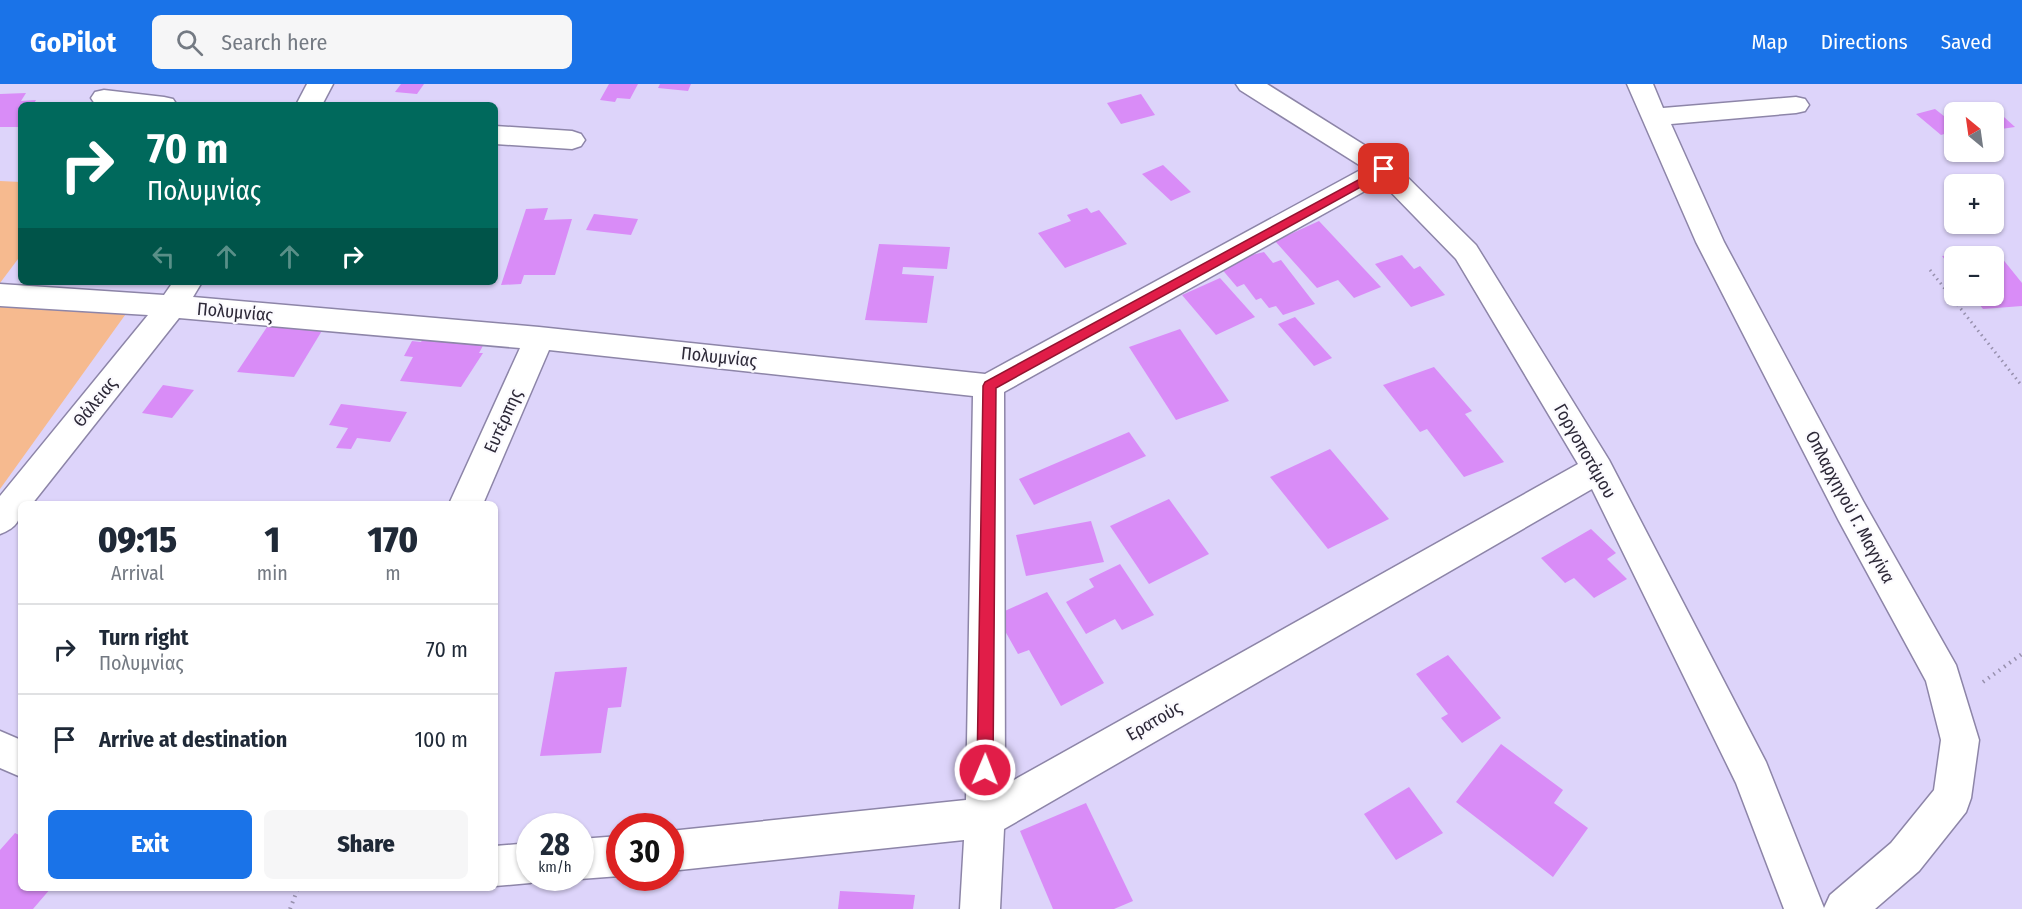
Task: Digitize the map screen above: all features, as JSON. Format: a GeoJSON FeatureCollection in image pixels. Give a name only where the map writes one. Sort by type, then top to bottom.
{"type":"FeatureCollection","features":[{"type":"Feature","properties":{"kind":"street"},"geometry":{"type":"LineString","coordinates":[[311,102],[320,84]]}},
{"type":"Feature","properties":{"kind":"street","name":"Γοργοποτάμου"},"geometry":{"type":"LineString","coordinates":[[1249,84],[1384,169],[1466,252],[1598,469],[1752,775],[1804,909]]}},
{"type":"Feature","properties":{"kind":"street","name":"Οπλαρχηγού Γ. Μαγγίνα"},"geometry":{"type":"LineString","coordinates":[[1640,84],[1657,117],[1710,242],[1846,501],[1943,677],[1960,740],[1952,798],[1905,856],[1845,909]]}},
{"type":"Feature","properties":{"kind":"street"},"geometry":{"type":"LineString","coordinates":[[104,98],[139,102]]}},
{"type":"Feature","properties":{"kind":"street"},"geometry":{"type":"LineString","coordinates":[[1657,117],[1796,105]]}},
{"type":"Feature","properties":{"kind":"street"},"geometry":{"type":"LineString","coordinates":[[498,135],[572,140]]}},
{"type":"Feature","properties":{"kind":"street"},"geometry":{"type":"LineString","coordinates":[[980,909],[985,818],[989,386],[1384,169]]}},
{"type":"Feature","properties":{"kind":"street","name":"Πολυμνίας"},"geometry":{"type":"LineString","coordinates":[[0,295],[180,294],[539,338],[989,386]]}},
{"type":"Feature","properties":{"kind":"street","name":"Θάλειας"},"geometry":{"type":"LineString","coordinates":[[0,520],[180,294]]}},
{"type":"Feature","properties":{"kind":"street","name":"Ευτέρπης"},"geometry":{"type":"LineString","coordinates":[[467,501],[539,338]]}},
{"type":"Feature","properties":{"kind":"street","name":"Ερατούς"},"geometry":{"type":"LineString","coordinates":[[684,850],[985,818],[1598,469]]}},
{"type":"Feature","properties":{"kind":"street"},"geometry":{"type":"LineString","coordinates":[[0,749],[18,758]]}},
{"type":"Feature","properties":{"kind":"street"},"geometry":{"type":"LineString","coordinates":[[498,867],[516,865]]}},
{"type":"Feature","properties":{"kind":"path"},"geometry":{"type":"LineString","coordinates":[[1930,270],[2022,386]]}},
{"type":"Feature","properties":{"kind":"path"},"geometry":{"type":"LineString","coordinates":[[1950,705],[2022,654]]}},
{"type":"Feature","properties":{"kind":"path"},"geometry":{"type":"LineString","coordinates":[[290,909],[297,891]]}},
{"type":"Feature","properties":{"kind":"shaded area"},"geometry":{"type":"Polygon","coordinates":[[[0,181],[18,182],[18,259],[0,283],[0,181]]]}},
{"type":"Feature","properties":{"kind":"shaded area"},"geometry":{"type":"Polygon","coordinates":[[[0,299],[133,304],[0,489],[0,299]]]}},
{"type":"Feature","properties":{"kind":"building"},"geometry":{"type":"Polygon","coordinates":[[[401,84],[424,84],[417,94],[395,92],[401,84]]]}},
{"type":"Feature","properties":{"kind":"building"},"geometry":{"type":"Polygon","coordinates":[[[609,84],[638,84],[630,99],[617,98],[615,102],[600,100],[609,84]]]}},
{"type":"Feature","properties":{"kind":"building"},"geometry":{"type":"Polygon","coordinates":[[[660,84],[691,84],[688,91],[658,88],[660,84]]]}},
{"type":"Feature","properties":{"kind":"building"},"geometry":{"type":"Polygon","coordinates":[[[26,93],[21,101],[36,100],[35,102],[18,102],[18,127],[0,127],[0,94],[26,93]]]}},
{"type":"Feature","properties":{"kind":"building"},"geometry":{"type":"Polygon","coordinates":[[[1141,94],[1155,115],[1121,124],[1107,103],[1141,94]]]}},
{"type":"Feature","properties":{"kind":"building"},"geometry":{"type":"Polygon","coordinates":[[[1935,109],[1944,116],[1944,134],[1941,135],[1916,114],[1935,109]]]}},
{"type":"Feature","properties":{"kind":"building"},"geometry":{"type":"Polygon","coordinates":[[[2004,117],[2015,127],[2004,129],[2004,117]]]}},
{"type":"Feature","properties":{"kind":"building"},"geometry":{"type":"Polygon","coordinates":[[[1163,165],[1191,192],[1171,201],[1142,174],[1163,165]]]}},
{"type":"Feature","properties":{"kind":"building"},"geometry":{"type":"Polygon","coordinates":[[[548,208],[544,220],[572,219],[555,275],[524,275],[521,284],[501,285],[526,209],[548,208]]]}},
{"type":"Feature","properties":{"kind":"building"},"geometry":{"type":"Polygon","coordinates":[[[1087,208],[1091,213],[1099,210],[1127,244],[1065,268],[1038,233],[1071,221],[1067,215],[1087,208]]]}},
{"type":"Feature","properties":{"kind":"building"},"geometry":{"type":"Polygon","coordinates":[[[594,214],[638,219],[631,235],[586,230],[594,214]]]}},
{"type":"Feature","properties":{"kind":"building"},"geometry":{"type":"Polygon","coordinates":[[[1319,221],[1381,287],[1354,298],[1338,280],[1317,288],[1275,241],[1319,221]]]}},
{"type":"Feature","properties":{"kind":"building"},"geometry":{"type":"Polygon","coordinates":[[[879,244],[950,247],[947,269],[903,267],[902,274],[934,276],[927,323],[865,320],[879,244]]]}},
{"type":"Feature","properties":{"kind":"building"},"geometry":{"type":"Polygon","coordinates":[[[1264,252],[1273,263],[1281,260],[1315,304],[1283,315],[1276,306],[1269,308],[1261,298],[1256,300],[1244,284],[1237,287],[1220,267],[1235,259],[1264,252]]]}},
{"type":"Feature","properties":{"kind":"building"},"geometry":{"type":"Polygon","coordinates":[[[1402,255],[1414,269],[1420,266],[1445,295],[1411,307],[1375,264],[1402,255]]]}},
{"type":"Feature","properties":{"kind":"building"},"geometry":{"type":"Polygon","coordinates":[[[2004,261],[2022,283],[2022,306],[1983,309],[1981,306],[2004,306],[2004,261]]]}},
{"type":"Feature","properties":{"kind":"building"},"geometry":{"type":"Polygon","coordinates":[[[1220,278],[1255,317],[1216,335],[1182,295],[1220,278]]]}},
{"type":"Feature","properties":{"kind":"building"},"geometry":{"type":"Polygon","coordinates":[[[1295,317],[1332,358],[1314,366],[1278,324],[1295,317]]]}},
{"type":"Feature","properties":{"kind":"building"},"geometry":{"type":"Polygon","coordinates":[[[269,324],[323,329],[294,377],[237,372],[269,324]]]}},
{"type":"Feature","properties":{"kind":"building"},"geometry":{"type":"Polygon","coordinates":[[[1180,329],[1229,401],[1176,420],[1129,347],[1180,329]]]}},
{"type":"Feature","properties":{"kind":"building"},"geometry":{"type":"Polygon","coordinates":[[[425,336],[485,342],[479,353],[483,353],[461,387],[400,381],[413,357],[404,356],[412,341],[421,342],[425,336]]]}},
{"type":"Feature","properties":{"kind":"building"},"geometry":{"type":"Polygon","coordinates":[[[1434,367],[1472,411],[1465,414],[1504,462],[1464,477],[1427,429],[1420,432],[1383,385],[1434,367]]]}},
{"type":"Feature","properties":{"kind":"building"},"geometry":{"type":"Polygon","coordinates":[[[163,385],[194,390],[172,418],[142,413],[163,385]]]}},
{"type":"Feature","properties":{"kind":"building"},"geometry":{"type":"Polygon","coordinates":[[[341,404],[407,412],[390,442],[357,438],[351,449],[336,448],[348,428],[329,425],[341,404]]]}},
{"type":"Feature","properties":{"kind":"building"},"geometry":{"type":"Polygon","coordinates":[[[1129,432],[1146,456],[1034,505],[1019,479],[1129,432]]]}},
{"type":"Feature","properties":{"kind":"building"},"geometry":{"type":"Polygon","coordinates":[[[1330,449],[1389,519],[1328,549],[1270,477],[1330,449]]]}},
{"type":"Feature","properties":{"kind":"building"},"geometry":{"type":"Polygon","coordinates":[[[1169,499],[1209,554],[1149,584],[1110,526],[1169,499]]]}},
{"type":"Feature","properties":{"kind":"building"},"geometry":{"type":"Polygon","coordinates":[[[1091,521],[1104,562],[1026,576],[1016,535],[1091,521]]]}},
{"type":"Feature","properties":{"kind":"building"},"geometry":{"type":"Polygon","coordinates":[[[1591,529],[1616,553],[1607,559],[1627,579],[1594,598],[1574,578],[1565,583],[1541,558],[1591,529]]]}},
{"type":"Feature","properties":{"kind":"building"},"geometry":{"type":"Polygon","coordinates":[[[1120,564],[1154,615],[1122,630],[1115,619],[1086,634],[1066,602],[1094,587],[1089,579],[1120,564]]]}},
{"type":"Feature","properties":{"kind":"building"},"geometry":{"type":"Polygon","coordinates":[[[1047,592],[1104,683],[1061,706],[1029,650],[1018,654],[996,615],[1047,592]]]}},
{"type":"Feature","properties":{"kind":"building"},"geometry":{"type":"Polygon","coordinates":[[[1448,655],[1501,718],[1462,743],[1441,718],[1448,714],[1416,674],[1448,655]]]}},
{"type":"Feature","properties":{"kind":"building"},"geometry":{"type":"Polygon","coordinates":[[[627,667],[621,707],[608,708],[601,753],[540,756],[555,672],[627,667]]]}},
{"type":"Feature","properties":{"kind":"building"},"geometry":{"type":"Polygon","coordinates":[[[1501,744],[1563,790],[1554,803],[1588,828],[1553,877],[1456,802],[1501,744]]]}},
{"type":"Feature","properties":{"kind":"building"},"geometry":{"type":"Polygon","coordinates":[[[1409,787],[1443,833],[1396,860],[1364,814],[1409,787]]]}},
{"type":"Feature","properties":{"kind":"building"},"geometry":{"type":"Polygon","coordinates":[[[1086,803],[1133,901],[1114,909],[1053,909],[1020,831],[1086,803]]]}},
{"type":"Feature","properties":{"kind":"building"},"geometry":{"type":"Polygon","coordinates":[[[15,833],[18,834],[18,891],[48,891],[33,909],[0,909],[0,850],[15,833]]]}},
{"type":"Feature","properties":{"kind":"building"},"geometry":{"type":"Polygon","coordinates":[[[840,891],[915,895],[913,909],[838,909],[840,891]]]}},
{"type":"Feature","properties":{"kind":"route"},"geometry":{"type":"LineString","coordinates":[[985,770],[989,386],[1384,169]]}}]}
